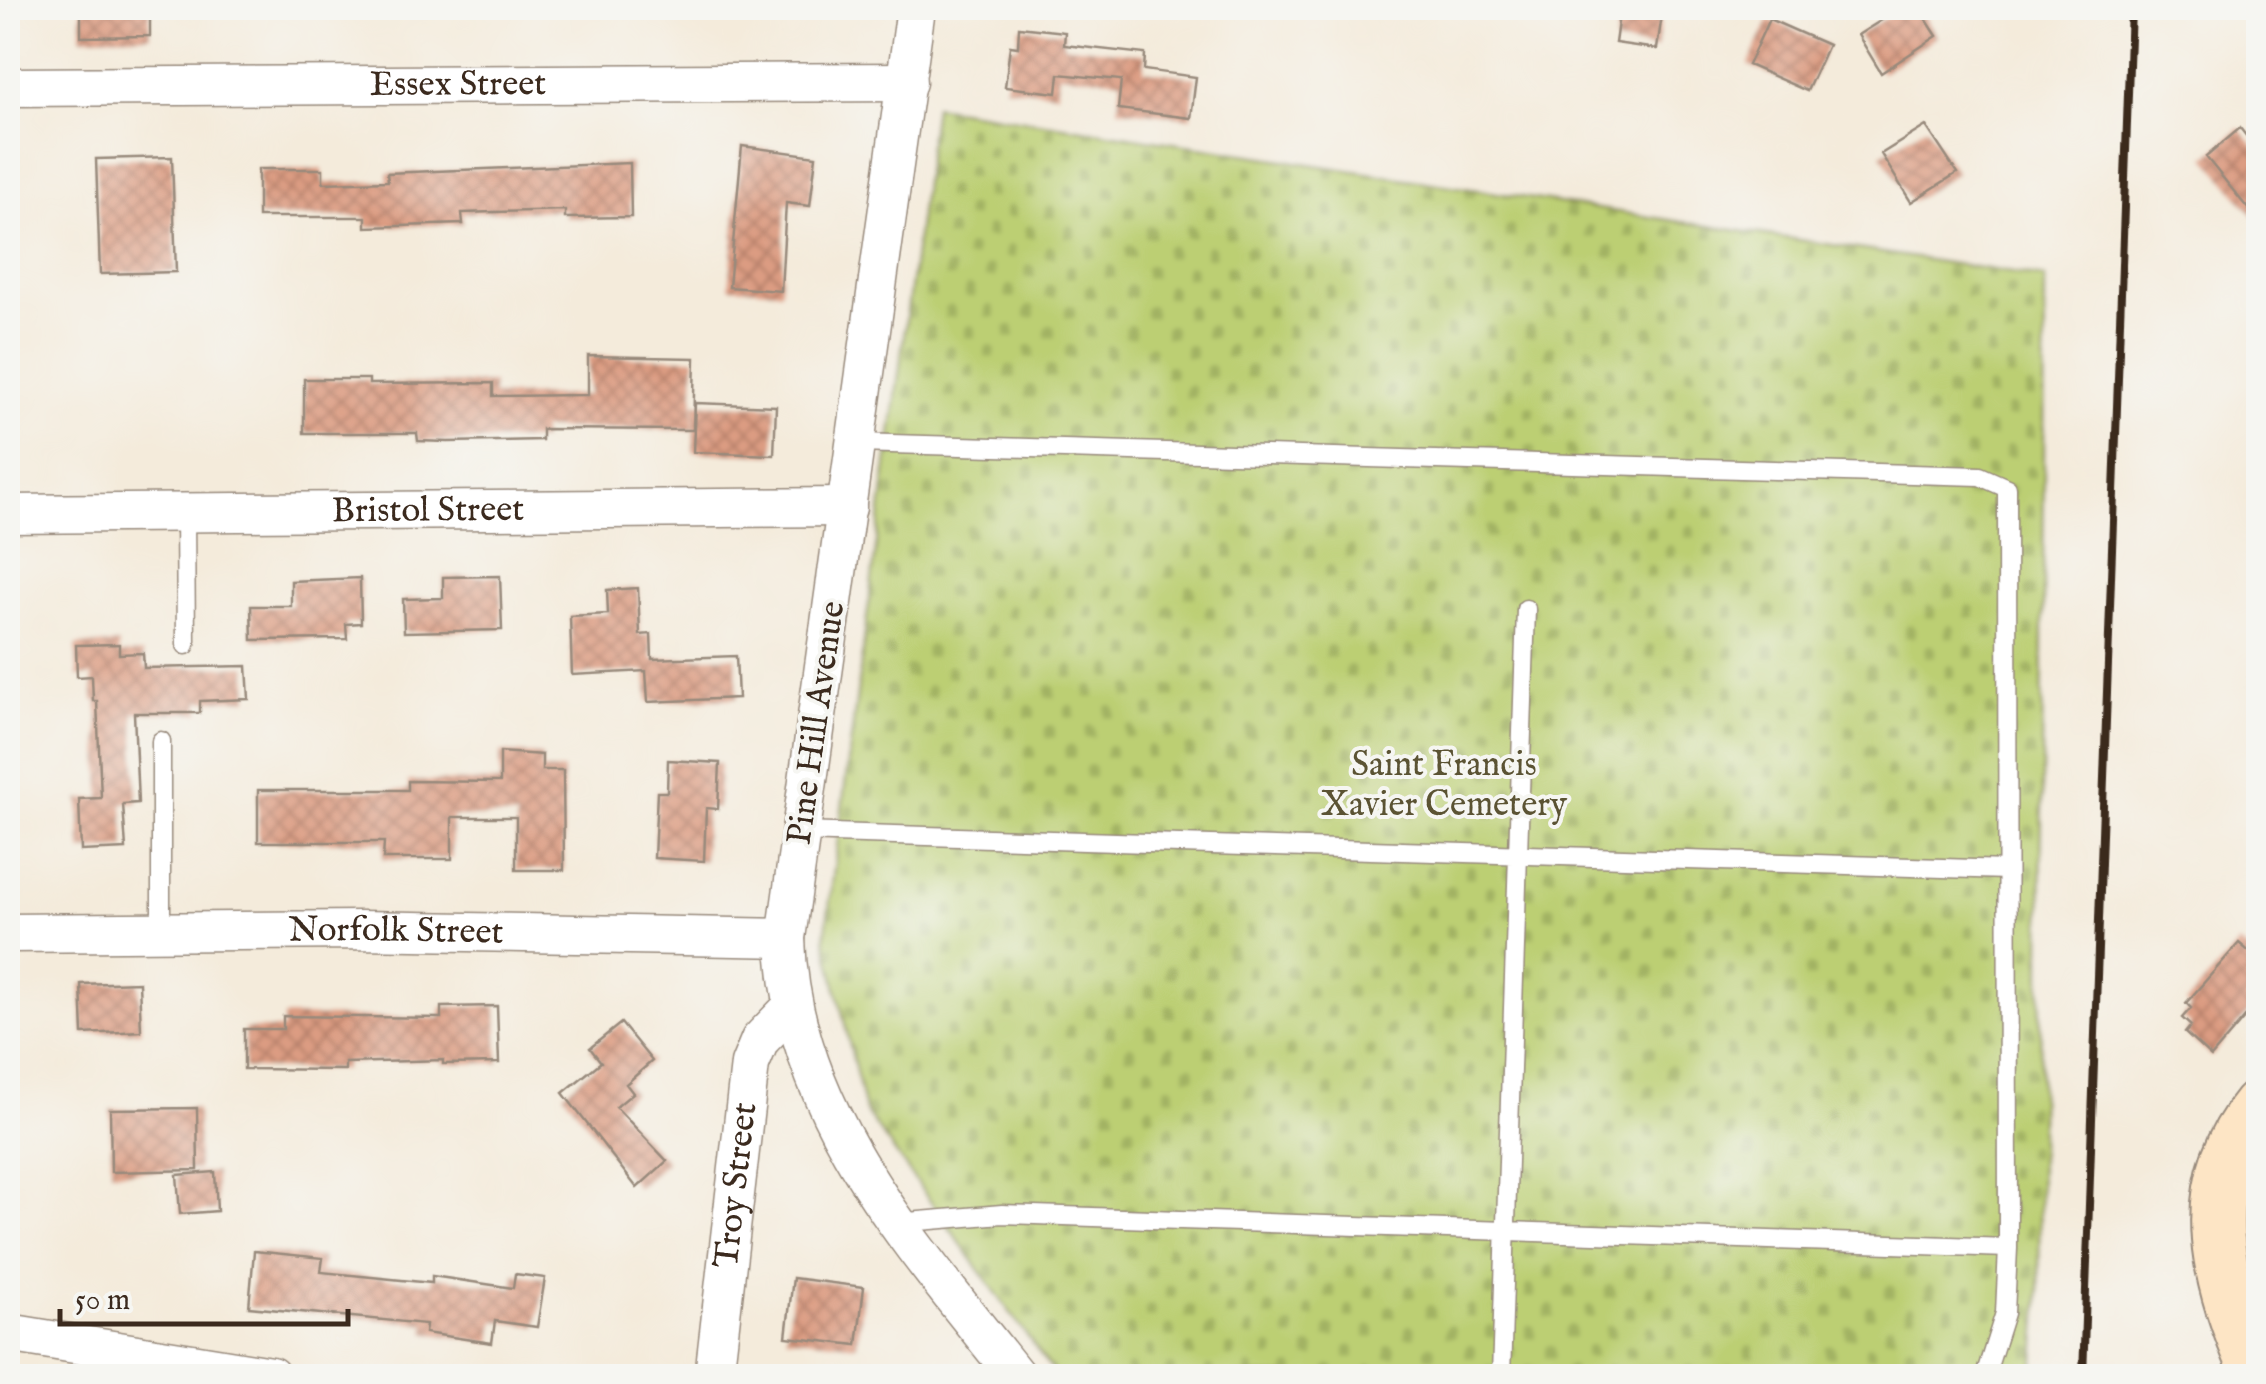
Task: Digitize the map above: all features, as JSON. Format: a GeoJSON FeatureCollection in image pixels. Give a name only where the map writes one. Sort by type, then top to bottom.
{"type":"FeatureCollection","features":[{"type":"Feature","properties":{"kind":"street","name":"Pine Hill Avenue"},"geometry":{"type":"LineString","coordinates":[[916,8],[786,938],[792,1007],[815,1078],[844,1141],[896,1222],[1016,1376]]}},
{"type":"Feature","properties":{"kind":"street","name":"Essex Street"},"geometry":{"type":"LineString","coordinates":[[8,87],[907,82]]}},
{"type":"Feature","properties":{"kind":"street","name":"Bristol Street"},"geometry":{"type":"LineString","coordinates":[[8,514],[847,507]]}},
{"type":"Feature","properties":{"kind":"street","name":"Norfolk Street"},"geometry":{"type":"LineString","coordinates":[[8,934],[344,930],[786,938]]}},
{"type":"Feature","properties":{"kind":"street","name":"Troy Street"},"geometry":{"type":"LineString","coordinates":[[714,1376],[750,1064],[760,1040],[792,1007]]}},
{"type":"Feature","properties":{"kind":"street"},"geometry":{"type":"LineString","coordinates":[[2258,1107],[2227,1157],[2214,1214],[2228,1296],[2258,1374]]}},
{"type":"Feature","properties":{"kind":"street"},"geometry":{"type":"LineString","coordinates":[[8,1333],[270,1376]]}},
{"type":"Feature","properties":{"kind":"lane"},"geometry":{"type":"LineString","coordinates":[[856,443],[1980,476],[2006,488],[2008,1248],[2005,1312],[1984,1376]]}},
{"type":"Feature","properties":{"kind":"lane"},"geometry":{"type":"LineString","coordinates":[[185,511],[186,645]]}},
{"type":"Feature","properties":{"kind":"lane"},"geometry":{"type":"LineString","coordinates":[[1500,1376],[1526,609]]}},
{"type":"Feature","properties":{"kind":"lane"},"geometry":{"type":"LineString","coordinates":[[161,740],[161,932]]}},
{"type":"Feature","properties":{"kind":"lane"},"geometry":{"type":"LineString","coordinates":[[801,832],[1518,858],[2007,870]]}},
{"type":"Feature","properties":{"kind":"lane"},"geometry":{"type":"LineString","coordinates":[[896,1222],[1002,1214],[2008,1248]]}},
{"type":"Feature","properties":{"kind":"green space","name":"Saint Francis Xavier Cemetery"},"geometry":{"type":"Polygon","coordinates":[[[934,106],[2045,278],[2039,1304],[2034,1376],[1056,1376],[865,1111],[825,938],[934,106]]]}},
{"type":"Feature","properties":{"kind":"building"},"geometry":{"type":"Polygon","coordinates":[[[81,8],[150,8],[150,36],[81,37],[81,8]]]}},
{"type":"Feature","properties":{"kind":"building"},"geometry":{"type":"Polygon","coordinates":[[[1620,8],[1663,8],[1657,49],[1615,43],[1620,8]]]}},
{"type":"Feature","properties":{"kind":"building"},"geometry":{"type":"Polygon","coordinates":[[[1901,8],[1919,8],[1937,36],[1881,73],[1858,35],[1901,8]]]}},
{"type":"Feature","properties":{"kind":"building"},"geometry":{"type":"Polygon","coordinates":[[[1769,19],[1828,45],[1807,91],[1748,65],[1769,19]]]}},
{"type":"Feature","properties":{"kind":"building"},"geometry":{"type":"Polygon","coordinates":[[[1019,27],[1065,32],[1064,45],[1145,54],[1144,70],[1196,77],[1191,118],[1118,109],[1121,80],[1059,74],[1057,93],[1005,87],[1010,46],[1018,47],[1019,27]]]}},
{"type":"Feature","properties":{"kind":"building"},"geometry":{"type":"Polygon","coordinates":[[[1926,126],[1957,173],[1911,202],[1881,154],[1926,126]]]}},
{"type":"Feature","properties":{"kind":"building"},"geometry":{"type":"Polygon","coordinates":[[[2240,128],[2258,151],[2258,221],[2206,157],[2240,128]]]}},
{"type":"Feature","properties":{"kind":"building"},"geometry":{"type":"Polygon","coordinates":[[[742,146],[816,156],[810,206],[786,203],[781,291],[729,287],[742,146]]]}},
{"type":"Feature","properties":{"kind":"building"},"geometry":{"type":"Polygon","coordinates":[[[172,157],[176,272],[100,274],[96,159],[172,157]]]}},
{"type":"Feature","properties":{"kind":"building"},"geometry":{"type":"Polygon","coordinates":[[[630,163],[631,217],[565,218],[565,210],[462,213],[463,224],[366,227],[366,217],[258,217],[258,169],[323,169],[323,183],[388,181],[387,173],[630,163]]]}},
{"type":"Feature","properties":{"kind":"building"},"geometry":{"type":"Polygon","coordinates":[[[588,356],[695,358],[693,430],[542,429],[542,440],[448,442],[418,441],[417,433],[304,433],[304,379],[369,379],[369,384],[493,383],[493,396],[588,395],[588,356]]]}},
{"type":"Feature","properties":{"kind":"building"},"geometry":{"type":"Polygon","coordinates":[[[695,403],[776,406],[774,455],[693,452],[695,403]]]}},
{"type":"Feature","properties":{"kind":"building"},"geometry":{"type":"Polygon","coordinates":[[[500,576],[502,630],[404,632],[403,599],[443,598],[443,577],[500,576]]]}},
{"type":"Feature","properties":{"kind":"building"},"geometry":{"type":"Polygon","coordinates":[[[360,578],[361,623],[346,624],[347,639],[252,640],[251,606],[291,606],[291,581],[360,578]]]}},
{"type":"Feature","properties":{"kind":"building"},"geometry":{"type":"Polygon","coordinates":[[[638,588],[640,635],[651,634],[652,659],[736,656],[738,698],[648,702],[646,671],[572,675],[570,616],[608,614],[607,590],[638,588]]]}},
{"type":"Feature","properties":{"kind":"building"},"geometry":{"type":"Polygon","coordinates":[[[119,644],[119,654],[143,653],[144,668],[247,666],[249,699],[200,701],[200,713],[134,713],[138,803],[123,804],[126,849],[81,851],[79,799],[101,798],[97,701],[93,701],[92,676],[77,677],[76,645],[119,644]]]}},
{"type":"Feature","properties":{"kind":"building"},"geometry":{"type":"Polygon","coordinates":[[[500,752],[542,755],[542,770],[563,770],[564,870],[516,870],[516,817],[452,817],[452,859],[383,859],[384,842],[258,842],[258,790],[408,790],[408,781],[500,782],[500,752]]]}},
{"type":"Feature","properties":{"kind":"building"},"geometry":{"type":"Polygon","coordinates":[[[668,760],[720,763],[718,809],[706,808],[704,861],[654,858],[657,792],[667,792],[668,760]]]}},
{"type":"Feature","properties":{"kind":"building"},"geometry":{"type":"Polygon","coordinates":[[[2239,943],[2258,959],[2258,1002],[2211,1057],[2185,1033],[2191,1026],[2182,1018],[2191,1008],[2186,1003],[2239,943]]]}},
{"type":"Feature","properties":{"kind":"building"},"geometry":{"type":"Polygon","coordinates":[[[139,982],[141,1031],[83,1034],[81,984],[139,982]]]}},
{"type":"Feature","properties":{"kind":"building"},"geometry":{"type":"Polygon","coordinates":[[[497,1006],[499,1063],[443,1064],[443,1060],[345,1063],[345,1070],[244,1069],[244,1029],[283,1029],[283,1016],[441,1018],[441,1007],[497,1006]]]}},
{"type":"Feature","properties":{"kind":"building"},"geometry":{"type":"Polygon","coordinates":[[[621,1023],[652,1061],[626,1084],[633,1093],[616,1107],[667,1161],[637,1188],[563,1093],[601,1062],[590,1048],[621,1023]]]}},
{"type":"Feature","properties":{"kind":"building"},"geometry":{"type":"Polygon","coordinates":[[[197,1108],[198,1170],[111,1172],[110,1109],[197,1108]]]}},
{"type":"Feature","properties":{"kind":"building"},"geometry":{"type":"Polygon","coordinates":[[[215,1172],[217,1211],[180,1214],[177,1175],[215,1172]]]}},
{"type":"Feature","properties":{"kind":"building"},"geometry":{"type":"Polygon","coordinates":[[[254,1251],[323,1258],[321,1272],[432,1283],[432,1276],[513,1288],[515,1274],[545,1278],[537,1327],[495,1321],[492,1343],[425,1333],[426,1324],[249,1307],[254,1251]]]}},
{"type":"Feature","properties":{"kind":"building"},"geometry":{"type":"Polygon","coordinates":[[[793,1278],[864,1287],[857,1345],[786,1337],[793,1278]]]}},
{"type":"Feature","properties":{"kind":"railway"},"geometry":{"type":"LineString","coordinates":[[2083,1376],[2131,8]]}}]}
